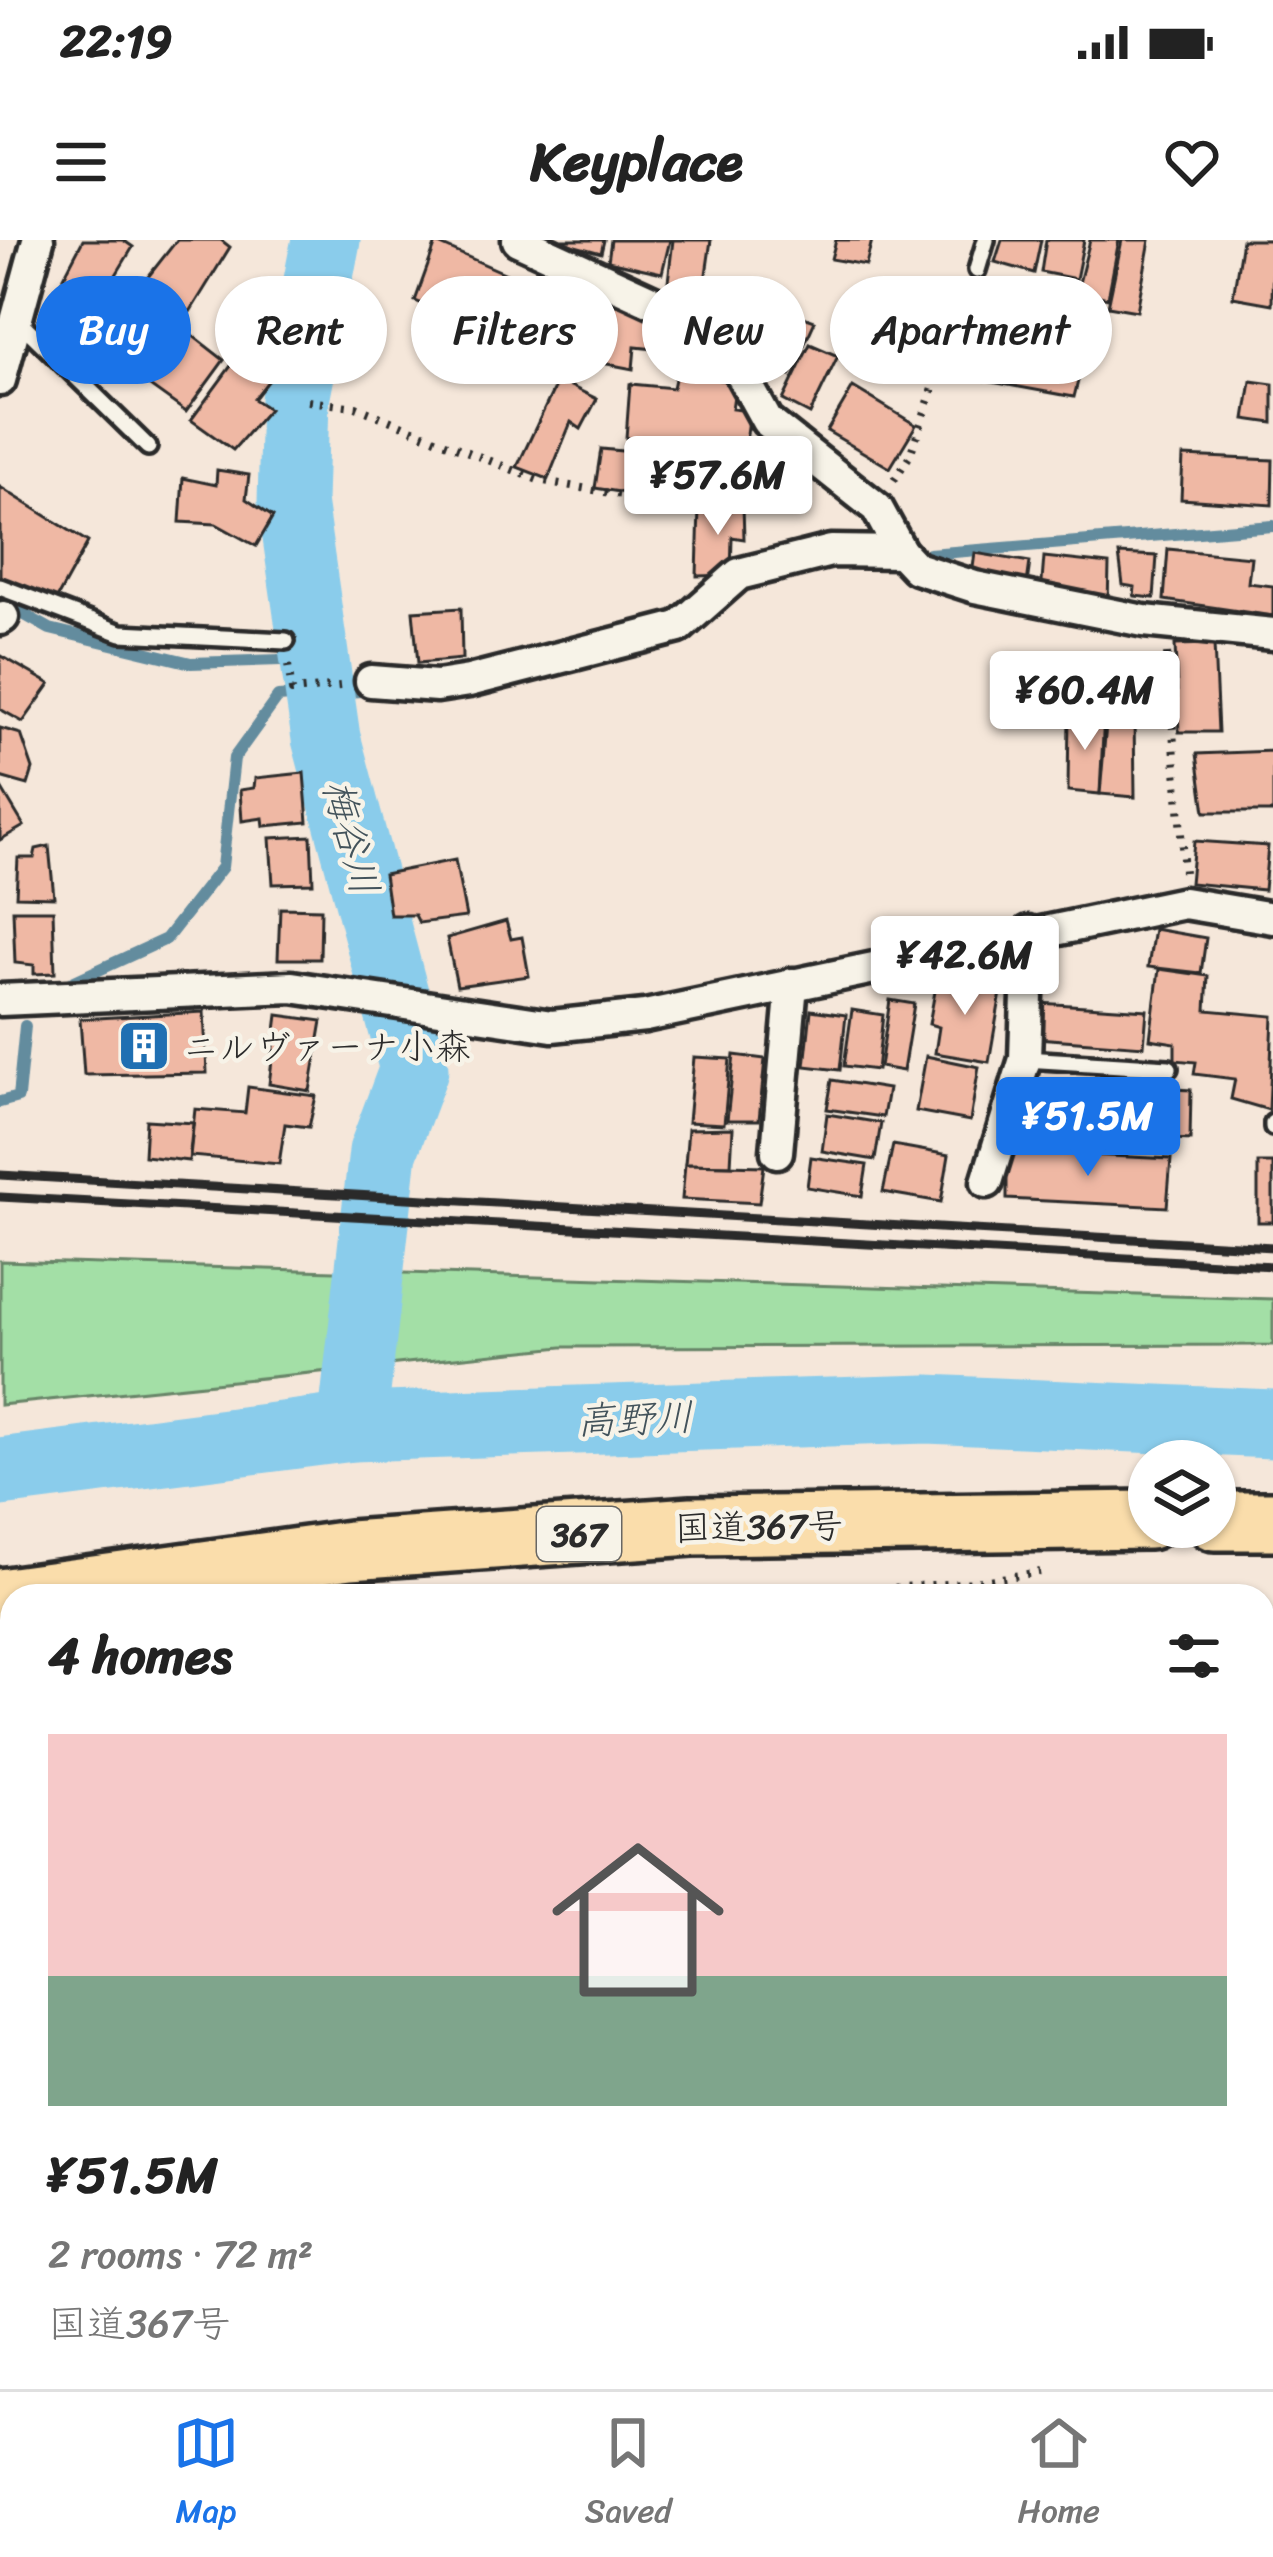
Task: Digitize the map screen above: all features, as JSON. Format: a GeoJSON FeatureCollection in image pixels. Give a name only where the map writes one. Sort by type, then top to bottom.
{"type":"FeatureCollection","features":[{"type":"Feature","properties":{"kind":"highway","name":"国道367号"},"geometry":{"type":"LineString","coordinates":[[197,1584],[310,1576],[692,1526],[1128,1520]]}},
{"type":"Feature","properties":{"kind":"highway"},"geometry":{"type":"LineString","coordinates":[[1236,1521],[1273,1521]]}},
{"type":"Feature","properties":{"kind":"street"},"geometry":{"type":"LineString","coordinates":[[0,380],[38,240]]}},
{"type":"Feature","properties":{"kind":"street"},"geometry":{"type":"LineString","coordinates":[[518,240],[693,320],[728,350],[767,421],[877,508],[901,553],[916,568],[975,587],[1164,623],[1273,634]]}},
{"type":"Feature","properties":{"kind":"street"},"geometry":{"type":"LineString","coordinates":[[371,681],[437,686],[470,681],[679,627],[739,574],[831,551],[901,553]]}},
{"type":"Feature","properties":{"kind":"street"},"geometry":{"type":"LineString","coordinates":[[0,1000],[292,987],[552,1026],[645,1016],[1184,903],[1273,918]]}},
{"type":"Feature","properties":{"kind":"street"},"geometry":{"type":"LineString","coordinates":[[987,1182],[1025,1059],[1029,932]]}},
{"type":"Feature","properties":{"kind":"street"},"geometry":{"type":"LineString","coordinates":[[777,1152],[792,984]]}},
{"type":"Feature","properties":{"kind":"lane"},"geometry":{"type":"LineString","coordinates":[[977,270],[986,240]]}},
{"type":"Feature","properties":{"kind":"lane"},"geometry":{"type":"LineString","coordinates":[[19,321],[148,447]]}},
{"type":"Feature","properties":{"kind":"lane"},"geometry":{"type":"LineString","coordinates":[[7,605],[122,633],[286,641]]}},
{"type":"Feature","properties":{"kind":"lane"},"geometry":{"type":"LineString","coordinates":[[1025,1059],[1169,1068]]}},
{"type":"Feature","properties":{"kind":"path"},"geometry":{"type":"LineString","coordinates":[[308,401],[356,407],[538,480],[677,505],[713,500],[751,478],[837,489],[877,508],[910,455],[962,299],[977,270]]}},
{"type":"Feature","properties":{"kind":"path"},"geometry":{"type":"LineString","coordinates":[[1164,623],[1184,903]]}},
{"type":"Feature","properties":{"kind":"path"},"geometry":{"type":"LineString","coordinates":[[288,672],[292,691],[327,688]]}},
{"type":"Feature","properties":{"kind":"path"},"geometry":{"type":"LineString","coordinates":[[946,1584],[1061,1568]]}},
{"type":"Feature","properties":{"kind":"green space"},"geometry":{"type":"Polygon","coordinates":[[[0,1261],[1273,1299],[1273,1345],[562,1347],[0,1405],[0,1261]]]}},
{"type":"Feature","properties":{"kind":"building"},"geometry":{"type":"Polygon","coordinates":[[[83,240],[123,240],[133,247],[115,276],[64,276],[83,240]]]}},
{"type":"Feature","properties":{"kind":"building"},"geometry":{"type":"Polygon","coordinates":[[[177,240],[221,240],[230,247],[191,310],[191,276],[149,276],[177,240]]]}},
{"type":"Feature","properties":{"kind":"building"},"geometry":{"type":"Polygon","coordinates":[[[553,240],[604,240],[601,253],[553,240]]]}},
{"type":"Feature","properties":{"kind":"building"},"geometry":{"type":"Polygon","coordinates":[[[611,240],[670,240],[662,273],[608,261],[611,240]]]}},
{"type":"Feature","properties":{"kind":"building"},"geometry":{"type":"Polygon","coordinates":[[[673,240],[711,240],[706,276],[669,276],[673,240]]]}},
{"type":"Feature","properties":{"kind":"building"},"geometry":{"type":"Polygon","coordinates":[[[836,240],[872,240],[866,265],[831,259],[836,240]]]}},
{"type":"Feature","properties":{"kind":"building"},"geometry":{"type":"Polygon","coordinates":[[[1002,240],[1041,240],[1034,273],[995,262],[1002,240]]]}},
{"type":"Feature","properties":{"kind":"building"},"geometry":{"type":"Polygon","coordinates":[[[1046,240],[1084,240],[1077,276],[1041,272],[1046,240]]]}},
{"type":"Feature","properties":{"kind":"building"},"geometry":{"type":"Polygon","coordinates":[[[1090,240],[1119,240],[1112,277],[1081,276],[1090,240]]]}},
{"type":"Feature","properties":{"kind":"building"},"geometry":{"type":"Polygon","coordinates":[[[1122,240],[1150,240],[1137,311],[1112,307],[1122,240]]]}},
{"type":"Feature","properties":{"kind":"building"},"geometry":{"type":"Polygon","coordinates":[[[1242,240],[1273,240],[1272,304],[1233,297],[1242,240]]]}},
{"type":"Feature","properties":{"kind":"building"},"geometry":{"type":"Polygon","coordinates":[[[436,243],[511,276],[424,276],[436,243]]]}},
{"type":"Feature","properties":{"kind":"building"},"geometry":{"type":"Polygon","coordinates":[[[618,306],[642,311],[642,348],[635,347],[633,369],[618,366],[618,306]]]}},
{"type":"Feature","properties":{"kind":"building"},"geometry":{"type":"Polygon","coordinates":[[[806,318],[815,321],[806,341],[806,318]]]}},
{"type":"Feature","properties":{"kind":"building"},"geometry":{"type":"Polygon","coordinates":[[[191,334],[215,353],[215,372],[186,412],[147,384],[191,384],[191,334]]]}},
{"type":"Feature","properties":{"kind":"building"},"geometry":{"type":"Polygon","coordinates":[[[810,344],[830,353],[830,373],[810,414],[783,400],[791,384],[806,384],[810,344]]]}},
{"type":"Feature","properties":{"kind":"building"},"geometry":{"type":"Polygon","coordinates":[[[1251,381],[1273,384],[1273,423],[1245,419],[1251,381]]]}},
{"type":"Feature","properties":{"kind":"building"},"geometry":{"type":"Polygon","coordinates":[[[218,384],[266,384],[254,399],[269,409],[233,450],[191,420],[218,384]]]}},
{"type":"Feature","properties":{"kind":"building"},"geometry":{"type":"Polygon","coordinates":[[[556,384],[597,399],[581,429],[571,422],[548,479],[517,467],[556,384]]]}},
{"type":"Feature","properties":{"kind":"building"},"geometry":{"type":"Polygon","coordinates":[[[630,384],[673,388],[674,384],[736,384],[732,409],[750,411],[745,450],[626,438],[630,384]]]}},
{"type":"Feature","properties":{"kind":"building"},"geometry":{"type":"Polygon","coordinates":[[[1003,384],[1077,384],[1074,397],[1003,384]]]}},
{"type":"Feature","properties":{"kind":"building"},"geometry":{"type":"Polygon","coordinates":[[[853,387],[916,425],[890,468],[827,431],[853,387]]]}},
{"type":"Feature","properties":{"kind":"building"},"geometry":{"type":"Polygon","coordinates":[[[634,443],[693,452],[688,487],[678,486],[674,501],[595,488],[601,449],[633,452],[634,443]]]}},
{"type":"Feature","properties":{"kind":"building"},"geometry":{"type":"Polygon","coordinates":[[[1183,456],[1273,460],[1272,505],[1181,499],[1183,456]]]}},
{"type":"Feature","properties":{"kind":"building"},"geometry":{"type":"Polygon","coordinates":[[[217,470],[249,475],[246,499],[273,517],[256,546],[216,524],[180,522],[183,478],[216,485],[217,470]]]}},
{"type":"Feature","properties":{"kind":"building"},"geometry":{"type":"Polygon","coordinates":[[[0,487],[88,542],[51,609],[0,576],[0,487]]]}},
{"type":"Feature","properties":{"kind":"building"},"geometry":{"type":"Polygon","coordinates":[[[743,505],[744,539],[732,537],[731,575],[697,576],[699,507],[743,505]]]}},
{"type":"Feature","properties":{"kind":"building"},"geometry":{"type":"Polygon","coordinates":[[[1168,549],[1251,557],[1248,583],[1273,586],[1273,616],[1164,600],[1168,549]]]}},
{"type":"Feature","properties":{"kind":"building"},"geometry":{"type":"Polygon","coordinates":[[[975,553],[1030,562],[1026,591],[971,582],[975,553]]]}},
{"type":"Feature","properties":{"kind":"building"},"geometry":{"type":"Polygon","coordinates":[[[1119,554],[1157,556],[1154,598],[1134,596],[1135,587],[1123,585],[1119,554]]]}},
{"type":"Feature","properties":{"kind":"building"},"geometry":{"type":"Polygon","coordinates":[[[1044,557],[1109,564],[1108,605],[1041,594],[1044,557]]]}},
{"type":"Feature","properties":{"kind":"building"},"geometry":{"type":"Polygon","coordinates":[[[461,608],[462,659],[418,663],[413,611],[461,608]]]}},
{"type":"Feature","properties":{"kind":"building"},"geometry":{"type":"Polygon","coordinates":[[[1214,644],[1218,732],[1179,732],[1175,645],[1214,644]]]}},
{"type":"Feature","properties":{"kind":"building"},"geometry":{"type":"Polygon","coordinates":[[[0,655],[50,684],[23,722],[0,709],[0,655]]]}},
{"type":"Feature","properties":{"kind":"building"},"geometry":{"type":"Polygon","coordinates":[[[1104,713],[1100,794],[1068,791],[1069,715],[1104,713]]]}},
{"type":"Feature","properties":{"kind":"building"},"geometry":{"type":"Polygon","coordinates":[[[1107,713],[1134,715],[1135,797],[1100,794],[1107,713]]]}},
{"type":"Feature","properties":{"kind":"building"},"geometry":{"type":"Polygon","coordinates":[[[0,728],[21,734],[33,769],[28,785],[0,777],[0,728]]]}},
{"type":"Feature","properties":{"kind":"building"},"geometry":{"type":"Polygon","coordinates":[[[1273,751],[1273,812],[1205,812],[1197,754],[1273,751]]]}},
{"type":"Feature","properties":{"kind":"building"},"geometry":{"type":"Polygon","coordinates":[[[304,773],[308,822],[264,826],[263,818],[242,821],[240,790],[254,788],[255,778],[304,773]]]}},
{"type":"Feature","properties":{"kind":"building"},"geometry":{"type":"Polygon","coordinates":[[[0,786],[24,826],[0,840],[0,786]]]}},
{"type":"Feature","properties":{"kind":"building"},"geometry":{"type":"Polygon","coordinates":[[[311,836],[313,883],[273,884],[270,838],[311,836]]]}},
{"type":"Feature","properties":{"kind":"building"},"geometry":{"type":"Polygon","coordinates":[[[1194,841],[1268,846],[1264,890],[1190,883],[1194,841]]]}},
{"type":"Feature","properties":{"kind":"building"},"geometry":{"type":"Polygon","coordinates":[[[49,846],[54,897],[16,896],[18,858],[34,858],[36,849],[49,846]]]}},
{"type":"Feature","properties":{"kind":"building"},"geometry":{"type":"Polygon","coordinates":[[[455,860],[466,917],[419,923],[415,915],[390,915],[384,874],[455,860]]]}},
{"type":"Feature","properties":{"kind":"building"},"geometry":{"type":"Polygon","coordinates":[[[280,908],[321,909],[320,959],[278,959],[280,908]]]}},
{"type":"Feature","properties":{"kind":"building"},"geometry":{"type":"Polygon","coordinates":[[[13,910],[53,910],[55,973],[34,974],[34,965],[15,963],[13,910]]]}},
{"type":"Feature","properties":{"kind":"building"},"geometry":{"type":"Polygon","coordinates":[[[506,921],[511,939],[522,937],[529,976],[457,986],[447,938],[506,921]]]}},
{"type":"Feature","properties":{"kind":"building"},"geometry":{"type":"Polygon","coordinates":[[[1154,929],[1206,938],[1201,973],[1148,967],[1154,929]]]}},
{"type":"Feature","properties":{"kind":"building"},"geometry":{"type":"Polygon","coordinates":[[[1159,969],[1208,976],[1206,1010],[1273,1016],[1269,1110],[1231,1099],[1235,1079],[1194,1074],[1196,1062],[1175,1060],[1175,1043],[1150,1039],[1159,969]]]}},
{"type":"Feature","properties":{"kind":"building"},"geometry":{"type":"Polygon","coordinates":[[[938,975],[1002,987],[989,1062],[935,1053],[939,1027],[929,1024],[938,975]]]}},
{"type":"Feature","properties":{"kind":"building"},"geometry":{"type":"Polygon","coordinates":[[[890,1000],[914,1004],[903,1071],[880,1067],[890,1000]]]}},
{"type":"Feature","properties":{"kind":"building"},"geometry":{"type":"Polygon","coordinates":[[[1039,1003],[1147,1010],[1144,1046],[1037,1038],[1039,1003]]]}},
{"type":"Feature","properties":{"kind":"building"},"geometry":{"type":"Polygon","coordinates":[[[811,1010],[846,1015],[840,1070],[805,1066],[811,1010]]]}},
{"type":"Feature","properties":{"kind":"building"},"geometry":{"type":"Polygon","coordinates":[[[852,1010],[883,1015],[877,1070],[844,1066],[852,1010]]]}},
{"type":"Feature","properties":{"kind":"building","name":"ニルヴァーナ小森"},"geometry":{"type":"Polygon","coordinates":[[[204,1012],[207,1073],[84,1075],[80,1019],[204,1012]]]}},
{"type":"Feature","properties":{"kind":"building"},"geometry":{"type":"Polygon","coordinates":[[[278,1015],[322,1021],[310,1091],[269,1084],[278,1015]]]}},
{"type":"Feature","properties":{"kind":"building"},"geometry":{"type":"Polygon","coordinates":[[[734,1055],[765,1059],[759,1120],[727,1120],[734,1055]]]}},
{"type":"Feature","properties":{"kind":"building"},"geometry":{"type":"Polygon","coordinates":[[[926,1056],[979,1067],[970,1121],[916,1111],[926,1056]]]}},
{"type":"Feature","properties":{"kind":"building"},"geometry":{"type":"Polygon","coordinates":[[[694,1057],[730,1059],[724,1124],[688,1122],[694,1057]]]}},
{"type":"Feature","properties":{"kind":"building"},"geometry":{"type":"Polygon","coordinates":[[[832,1080],[888,1089],[883,1117],[827,1109],[832,1080]]]}},
{"type":"Feature","properties":{"kind":"building"},"geometry":{"type":"Polygon","coordinates":[[[1056,1083],[1191,1090],[1190,1140],[1056,1133],[1056,1083]]]}},
{"type":"Feature","properties":{"kind":"building"},"geometry":{"type":"Polygon","coordinates":[[[248,1087],[316,1096],[309,1127],[285,1124],[279,1164],[190,1156],[195,1109],[245,1113],[248,1087]]]}},
{"type":"Feature","properties":{"kind":"building"},"geometry":{"type":"Polygon","coordinates":[[[827,1114],[881,1123],[875,1160],[822,1151],[827,1114]]]}},
{"type":"Feature","properties":{"kind":"building"},"geometry":{"type":"Polygon","coordinates":[[[146,1120],[193,1123],[189,1161],[144,1156],[146,1120]]]}},
{"type":"Feature","properties":{"kind":"building"},"geometry":{"type":"Polygon","coordinates":[[[733,1128],[731,1165],[685,1164],[688,1129],[733,1128]]]}},
{"type":"Feature","properties":{"kind":"building"},"geometry":{"type":"Polygon","coordinates":[[[893,1145],[949,1155],[941,1202],[883,1192],[893,1145]]]}},
{"type":"Feature","properties":{"kind":"building"},"geometry":{"type":"Polygon","coordinates":[[[1007,1151],[1171,1159],[1167,1207],[1007,1199],[1007,1151]]]}},
{"type":"Feature","properties":{"kind":"building"},"geometry":{"type":"Polygon","coordinates":[[[811,1157],[867,1165],[862,1196],[807,1187],[811,1157]]]}},
{"type":"Feature","properties":{"kind":"building"},"geometry":{"type":"Polygon","coordinates":[[[1258,1163],[1273,1163],[1273,1222],[1258,1222],[1258,1163]]]}},
{"type":"Feature","properties":{"kind":"building"},"geometry":{"type":"Polygon","coordinates":[[[685,1164],[764,1166],[759,1203],[682,1199],[685,1164]]]}},
{"type":"Feature","properties":{"kind":"waterway","name":"梅谷川"},"geometry":{"type":"LineString","coordinates":[[326,240],[295,400],[292,502],[326,738],[414,1069],[383,1152],[352,1427]]}},
{"type":"Feature","properties":{"kind":"waterway"},"geometry":{"type":"LineString","coordinates":[[929,554],[1273,526]]}},
{"type":"Feature","properties":{"kind":"waterway"},"geometry":{"type":"LineString","coordinates":[[0,601],[50,629],[191,663],[313,659]]}},
{"type":"Feature","properties":{"kind":"waterway"},"geometry":{"type":"LineString","coordinates":[[64,986],[166,939],[222,867],[234,758],[278,697],[375,690]]}},
{"type":"Feature","properties":{"kind":"waterway"},"geometry":{"type":"LineString","coordinates":[[0,1102],[18,1097],[25,1026]]}},
{"type":"Feature","properties":{"kind":"waterway","name":"高野川"},"geometry":{"type":"LineString","coordinates":[[0,1472],[352,1427],[927,1409],[1273,1424]]}},
{"type":"Feature","properties":{"kind":"railway"},"geometry":{"type":"LineString","coordinates":[[0,1175],[1273,1247]]}},
{"type":"Feature","properties":{"kind":"railway"},"geometry":{"type":"LineString","coordinates":[[0,1197],[1273,1266]]}},
{"type":"Feature","properties":{"kind":"place","name":"ニルヴァーナ小森"},"geometry":{"type":"Point","coordinates":[144,1046]}}]}
